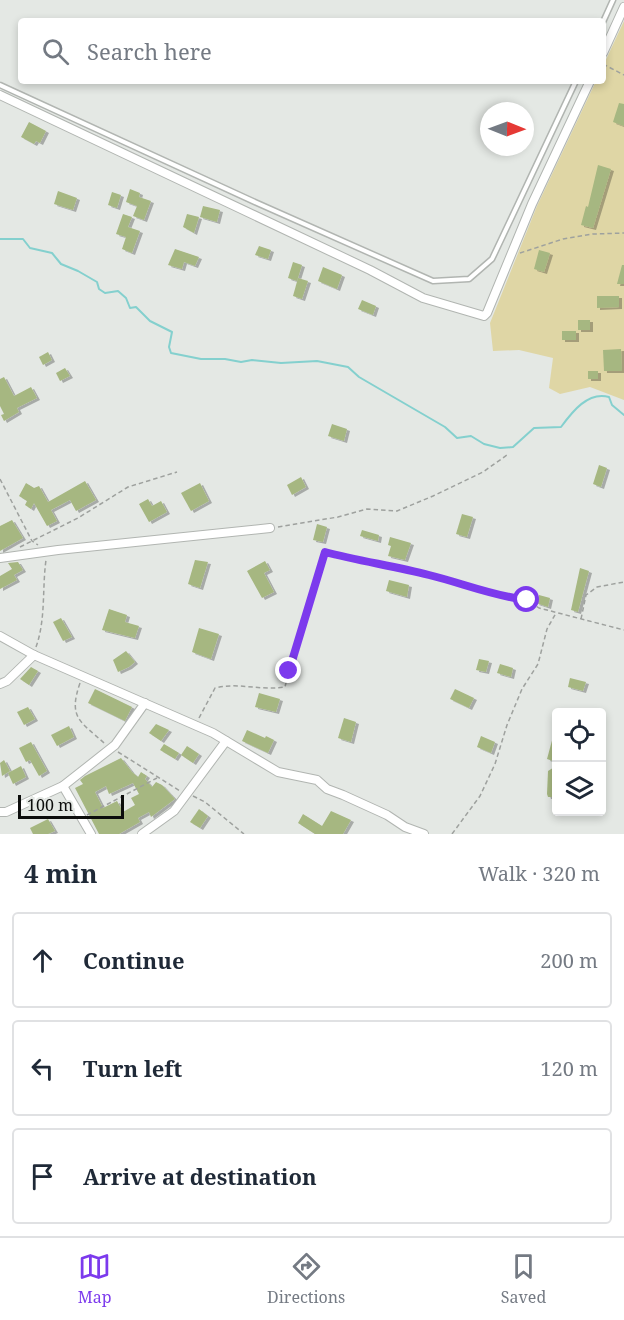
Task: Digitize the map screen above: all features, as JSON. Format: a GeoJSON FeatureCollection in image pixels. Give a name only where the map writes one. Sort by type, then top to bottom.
{"type":"FeatureCollection","features":[{"type":"Feature","properties":{"kind":"street"},"geometry":{"type":"LineString","coordinates":[[606,47],[624,7]]}},
{"type":"Feature","properties":{"kind":"street"},"geometry":{"type":"LineString","coordinates":[[0,95],[370,270],[423,298],[484,316],[532,204],[589,84]]}},
{"type":"Feature","properties":{"kind":"street"},"geometry":{"type":"LineString","coordinates":[[0,558],[270,528]]}},
{"type":"Feature","properties":{"kind":"street"},"geometry":{"type":"LineString","coordinates":[[0,636],[34,654],[226,741],[278,772],[317,780],[327,789],[424,834]]}},
{"type":"Feature","properties":{"kind":"street"},"geometry":{"type":"LineString","coordinates":[[0,684],[7,681],[34,654]]}},
{"type":"Feature","properties":{"kind":"street"},"geometry":{"type":"LineString","coordinates":[[0,812],[6,812],[63,786],[111,748],[145,703]]}},
{"type":"Feature","properties":{"kind":"street"},"geometry":{"type":"LineString","coordinates":[[142,834],[174,811],[226,741]]}},
{"type":"Feature","properties":{"kind":"street"},"geometry":{"type":"LineString","coordinates":[[63,786],[92,834]]}},
{"type":"Feature","properties":{"kind":"lane"},"geometry":{"type":"LineString","coordinates":[[605,18],[613,0]]}},
{"type":"Feature","properties":{"kind":"lane"},"geometry":{"type":"LineString","coordinates":[[0,85],[432,281],[469,279],[492,259],[575,84]]}},
{"type":"Feature","properties":{"kind":"path"},"geometry":{"type":"LineString","coordinates":[[606,66],[624,75]]}},
{"type":"Feature","properties":{"kind":"path"},"geometry":{"type":"LineString","coordinates":[[508,259],[563,238],[624,233]]}},
{"type":"Feature","properties":{"kind":"path"},"geometry":{"type":"LineString","coordinates":[[270,528],[338,517],[367,509],[397,511],[483,472],[507,455]]}},
{"type":"Feature","properties":{"kind":"path"},"geometry":{"type":"LineString","coordinates":[[21,546],[78,518],[128,487],[177,472]]}},
{"type":"Feature","properties":{"kind":"path"},"geometry":{"type":"LineString","coordinates":[[0,479],[32,541],[48,551],[43,583],[42,630],[34,654]]}},
{"type":"Feature","properties":{"kind":"path"},"geometry":{"type":"LineString","coordinates":[[195,726],[215,688],[229,684],[269,690],[285,687],[292,655],[325,552],[423,573],[461,583],[485,593],[527,600],[539,608],[624,630]]}},
{"type":"Feature","properties":{"kind":"path"},"geometry":{"type":"LineString","coordinates":[[581,619],[586,595],[597,587],[624,582]]}},
{"type":"Feature","properties":{"kind":"path"},"geometry":{"type":"LineString","coordinates":[[452,834],[480,796],[495,764],[507,724],[522,689],[538,664],[547,629],[556,613]]}},
{"type":"Feature","properties":{"kind":"path"},"geometry":{"type":"LineString","coordinates":[[82,676],[76,695],[75,709],[78,720],[111,748],[178,790],[205,802],[244,834]]}},
{"type":"Feature","properties":{"kind":"path"},"geometry":{"type":"LineString","coordinates":[[82,818],[158,778]]}},
{"type":"Feature","properties":{"kind":"shaded area"},"geometry":{"type":"Polygon","coordinates":[[[624,21],[624,400],[590,387],[560,394],[549,388],[553,358],[519,350],[493,351],[490,323],[537,206],[595,84],[606,84],[606,60],[624,21]]]}},
{"type":"Feature","properties":{"kind":"building"},"geometry":{"type":"Polygon","coordinates":[[[619,103],[624,104],[624,126],[613,122],[619,103]]]}},
{"type":"Feature","properties":{"kind":"building"},"geometry":{"type":"Polygon","coordinates":[[[29,122],[46,131],[40,143],[36,141],[34,144],[21,137],[29,122]]]}},
{"type":"Feature","properties":{"kind":"building"},"geometry":{"type":"Polygon","coordinates":[[[598,165],[611,169],[593,228],[581,225],[586,206],[588,207],[598,165]]]}},
{"type":"Feature","properties":{"kind":"building"},"geometry":{"type":"Polygon","coordinates":[[[130,189],[140,193],[139,197],[151,201],[144,220],[133,216],[137,206],[126,202],[130,189]]]}},
{"type":"Feature","properties":{"kind":"building"},"geometry":{"type":"Polygon","coordinates":[[[58,191],[77,198],[73,210],[54,204],[58,191]]]}},
{"type":"Feature","properties":{"kind":"building"},"geometry":{"type":"Polygon","coordinates":[[[112,192],[121,195],[117,208],[108,205],[112,192]]]}},
{"type":"Feature","properties":{"kind":"building"},"geometry":{"type":"Polygon","coordinates":[[[203,206],[220,210],[217,222],[200,217],[203,206]]]}},
{"type":"Feature","properties":{"kind":"building"},"geometry":{"type":"Polygon","coordinates":[[[123,214],[132,217],[128,227],[140,231],[132,253],[122,249],[126,237],[116,234],[123,214]]]}},
{"type":"Feature","properties":{"kind":"building"},"geometry":{"type":"Polygon","coordinates":[[[187,214],[199,217],[194,233],[183,227],[187,214]]]}},
{"type":"Feature","properties":{"kind":"building"},"geometry":{"type":"Polygon","coordinates":[[[259,246],[271,250],[268,259],[255,255],[259,246]]]}},
{"type":"Feature","properties":{"kind":"building"},"geometry":{"type":"Polygon","coordinates":[[[175,249],[199,257],[195,266],[184,262],[182,269],[168,265],[175,249]]]}},
{"type":"Feature","properties":{"kind":"building"},"geometry":{"type":"Polygon","coordinates":[[[539,250],[550,253],[544,272],[534,269],[539,250]]]}},
{"type":"Feature","properties":{"kind":"building"},"geometry":{"type":"Polygon","coordinates":[[[293,262],[302,265],[297,281],[288,278],[293,262]]]}},
{"type":"Feature","properties":{"kind":"building"},"geometry":{"type":"Polygon","coordinates":[[[622,265],[624,265],[624,284],[617,284],[622,265]]]}},
{"type":"Feature","properties":{"kind":"building"},"geometry":{"type":"Polygon","coordinates":[[[323,267],[342,275],[337,289],[318,281],[323,267]]]}},
{"type":"Feature","properties":{"kind":"building"},"geometry":{"type":"Polygon","coordinates":[[[298,278],[308,281],[302,299],[293,296],[298,278]]]}},
{"type":"Feature","properties":{"kind":"building"},"geometry":{"type":"Polygon","coordinates":[[[597,296],[619,296],[619,307],[597,308],[597,296]]]}},
{"type":"Feature","properties":{"kind":"building"},"geometry":{"type":"Polygon","coordinates":[[[362,300],[376,306],[373,315],[358,309],[362,300]]]}},
{"type":"Feature","properties":{"kind":"building"},"geometry":{"type":"Polygon","coordinates":[[[578,320],[590,320],[590,330],[578,330],[578,320]]]}},
{"type":"Feature","properties":{"kind":"building"},"geometry":{"type":"Polygon","coordinates":[[[562,331],[576,331],[576,340],[562,340],[562,331]]]}},
{"type":"Feature","properties":{"kind":"building"},"geometry":{"type":"Polygon","coordinates":[[[621,349],[622,371],[604,371],[603,350],[621,349]]]}},
{"type":"Feature","properties":{"kind":"building"},"geometry":{"type":"Polygon","coordinates":[[[48,352],[52,360],[43,365],[39,357],[48,352]]]}},
{"type":"Feature","properties":{"kind":"building"},"geometry":{"type":"Polygon","coordinates":[[[65,368],[70,376],[60,381],[56,373],[65,368]]]}},
{"type":"Feature","properties":{"kind":"building"},"geometry":{"type":"Polygon","coordinates":[[[588,371],[598,371],[598,379],[588,379],[588,371]]]}},
{"type":"Feature","properties":{"kind":"building"},"geometry":{"type":"Polygon","coordinates":[[[4,377],[14,396],[31,387],[37,398],[17,408],[19,412],[4,421],[1,415],[4,414],[0,406],[0,379],[4,377]]]}},
{"type":"Feature","properties":{"kind":"building"},"geometry":{"type":"Polygon","coordinates":[[[332,424],[347,429],[344,441],[328,436],[332,424]]]}},
{"type":"Feature","properties":{"kind":"building"},"geometry":{"type":"Polygon","coordinates":[[[599,465],[607,468],[601,487],[593,484],[599,465]]]}},
{"type":"Feature","properties":{"kind":"building"},"geometry":{"type":"Polygon","coordinates":[[[301,477],[306,487],[292,495],[287,485],[301,477]]]}},
{"type":"Feature","properties":{"kind":"building"},"geometry":{"type":"Polygon","coordinates":[[[85,481],[96,500],[76,511],[70,500],[51,510],[57,521],[47,526],[34,503],[31,509],[25,505],[27,501],[19,496],[26,483],[34,488],[39,486],[48,502],[85,481]]]}},
{"type":"Feature","properties":{"kind":"building"},"geometry":{"type":"Polygon","coordinates":[[[200,483],[209,501],[191,511],[181,493],[200,483]]]}},
{"type":"Feature","properties":{"kind":"building"},"geometry":{"type":"Polygon","coordinates":[[[148,499],[152,506],[161,501],[167,512],[149,522],[139,504],[148,499]]]}},
{"type":"Feature","properties":{"kind":"building"},"geometry":{"type":"Polygon","coordinates":[[[462,514],[473,517],[467,537],[456,534],[462,514]]]}},
{"type":"Feature","properties":{"kind":"building"},"geometry":{"type":"Polygon","coordinates":[[[12,520],[23,538],[0,551],[0,526],[12,520]]]}},
{"type":"Feature","properties":{"kind":"building"},"geometry":{"type":"Polygon","coordinates":[[[317,524],[327,527],[323,542],[313,540],[317,524]]]}},
{"type":"Feature","properties":{"kind":"building"},"geometry":{"type":"Polygon","coordinates":[[[362,530],[379,535],[378,541],[360,536],[362,530]]]}},
{"type":"Feature","properties":{"kind":"building"},"geometry":{"type":"Polygon","coordinates":[[[390,537],[411,543],[405,560],[388,556],[391,546],[388,545],[390,537]]]}},
{"type":"Feature","properties":{"kind":"building"},"geometry":{"type":"Polygon","coordinates":[[[195,560],[208,562],[200,588],[188,584],[195,560]]]}},
{"type":"Feature","properties":{"kind":"building"},"geometry":{"type":"Polygon","coordinates":[[[265,561],[270,570],[264,573],[274,592],[262,598],[247,571],[265,561]]]}},
{"type":"Feature","properties":{"kind":"building"},"geometry":{"type":"Polygon","coordinates":[[[18,562],[23,570],[14,575],[17,580],[0,589],[0,576],[12,569],[8,563],[18,562]]]}},
{"type":"Feature","properties":{"kind":"building"},"geometry":{"type":"Polygon","coordinates":[[[580,568],[589,571],[578,612],[571,610],[580,568]]]}},
{"type":"Feature","properties":{"kind":"building"},"geometry":{"type":"Polygon","coordinates":[[[389,580],[409,585],[407,597],[386,591],[389,580]]]}},
{"type":"Feature","properties":{"kind":"building"},"geometry":{"type":"Polygon","coordinates":[[[539,595],[550,598],[548,607],[536,603],[539,595]]]}},
{"type":"Feature","properties":{"kind":"building"},"geometry":{"type":"Polygon","coordinates":[[[109,609],[127,615],[125,622],[139,626],[135,638],[102,630],[109,609]]]}},
{"type":"Feature","properties":{"kind":"building"},"geometry":{"type":"Polygon","coordinates":[[[61,618],[72,637],[63,641],[53,622],[61,618]]]}},
{"type":"Feature","properties":{"kind":"building"},"geometry":{"type":"Polygon","coordinates":[[[199,628],[219,634],[211,659],[192,652],[199,628]]]}},
{"type":"Feature","properties":{"kind":"building"},"geometry":{"type":"Polygon","coordinates":[[[126,651],[135,662],[118,672],[113,660],[126,651]]]}},
{"type":"Feature","properties":{"kind":"building"},"geometry":{"type":"Polygon","coordinates":[[[479,659],[489,661],[486,672],[476,670],[479,659]]]}},
{"type":"Feature","properties":{"kind":"building"},"geometry":{"type":"Polygon","coordinates":[[[500,664],[513,668],[511,677],[497,673],[500,664]]]}},
{"type":"Feature","properties":{"kind":"building"},"geometry":{"type":"Polygon","coordinates":[[[31,667],[38,671],[29,685],[20,679],[31,667]]]}},
{"type":"Feature","properties":{"kind":"building"},"geometry":{"type":"Polygon","coordinates":[[[570,678],[586,682],[583,691],[568,687],[570,678]]]}},
{"type":"Feature","properties":{"kind":"building"},"geometry":{"type":"Polygon","coordinates":[[[95,689],[132,707],[125,721],[88,703],[95,689]]]}},
{"type":"Feature","properties":{"kind":"building"},"geometry":{"type":"Polygon","coordinates":[[[455,689],[474,698],[469,708],[450,699],[455,689]]]}},
{"type":"Feature","properties":{"kind":"building"},"geometry":{"type":"Polygon","coordinates":[[[259,693],[280,699],[276,712],[255,707],[259,693]]]}},
{"type":"Feature","properties":{"kind":"building"},"geometry":{"type":"Polygon","coordinates":[[[28,707],[35,719],[24,725],[17,712],[28,707]]]}},
{"type":"Feature","properties":{"kind":"building"},"geometry":{"type":"Polygon","coordinates":[[[344,718],[356,722],[351,742],[338,738],[344,718]]]}},
{"type":"Feature","properties":{"kind":"building"},"geometry":{"type":"Polygon","coordinates":[[[156,724],[169,730],[161,741],[149,733],[156,724]]]}},
{"type":"Feature","properties":{"kind":"building"},"geometry":{"type":"Polygon","coordinates":[[[69,726],[74,737],[57,746],[51,735],[69,726]]]}},
{"type":"Feature","properties":{"kind":"building"},"geometry":{"type":"Polygon","coordinates":[[[247,730],[274,740],[268,753],[242,741],[247,730]]]}},
{"type":"Feature","properties":{"kind":"building"},"geometry":{"type":"Polygon","coordinates":[[[481,736],[495,742],[491,753],[477,747],[481,736]]]}},
{"type":"Feature","properties":{"kind":"building"},"geometry":{"type":"Polygon","coordinates":[[[552,740],[552,761],[547,759],[552,740]]]}},
{"type":"Feature","properties":{"kind":"building"},"geometry":{"type":"Polygon","coordinates":[[[31,742],[47,771],[39,776],[30,760],[26,762],[19,748],[31,742]]]}},
{"type":"Feature","properties":{"kind":"building"},"geometry":{"type":"Polygon","coordinates":[[[164,744],[179,753],[175,759],[160,750],[164,744]]]}},
{"type":"Feature","properties":{"kind":"building"},"geometry":{"type":"Polygon","coordinates":[[[187,746],[199,754],[193,763],[181,755],[187,746]]]}},
{"type":"Feature","properties":{"kind":"building"},"geometry":{"type":"Polygon","coordinates":[[[121,758],[138,777],[141,772],[147,776],[145,779],[152,787],[156,782],[162,785],[175,799],[151,817],[149,812],[138,818],[140,822],[119,834],[99,834],[75,788],[83,784],[80,780],[121,758]],[[133,783],[109,794],[106,786],[95,792],[103,808],[117,801],[123,812],[135,805],[131,798],[139,794],[133,783]]]}},
{"type":"Feature","properties":{"kind":"building"},"geometry":{"type":"Polygon","coordinates":[[[4,760],[10,771],[2,776],[0,763],[4,760]]]}},
{"type":"Feature","properties":{"kind":"building"},"geometry":{"type":"Polygon","coordinates":[[[21,766],[26,777],[13,784],[8,773],[21,766]]]}},
{"type":"Feature","properties":{"kind":"building"},"geometry":{"type":"Polygon","coordinates":[[[552,768],[552,797],[548,797],[547,794],[548,771],[552,768]]]}},
{"type":"Feature","properties":{"kind":"building"},"geometry":{"type":"Polygon","coordinates":[[[199,809],[208,816],[200,828],[190,822],[199,809]]]}},
{"type":"Feature","properties":{"kind":"building"},"geometry":{"type":"Polygon","coordinates":[[[331,811],[351,820],[343,834],[315,834],[298,823],[303,814],[322,826],[331,811]]]}},
{"type":"Feature","properties":{"kind":"building"},"geometry":{"type":"Polygon","coordinates":[[[48,819],[55,831],[48,834],[33,834],[30,828],[48,819]]]}},
{"type":"Feature","properties":{"kind":"waterway"},"geometry":{"type":"LineString","coordinates":[[0,239],[23,239],[30,248],[52,253],[61,264],[97,282],[99,289],[105,293],[118,291],[126,298],[130,308],[136,307],[150,321],[172,332],[169,347],[171,353],[201,359],[281,363],[317,361],[348,367],[359,377],[445,427],[457,438],[471,436],[484,444],[500,448],[513,447],[534,428],[561,427],[581,404],[601,396],[609,397],[612,405],[624,415]]}},
{"type":"Feature","properties":{"kind":"route"},"geometry":{"type":"LineString","coordinates":[[289,671],[325,552],[461,583],[485,593],[527,600]]}}]}
